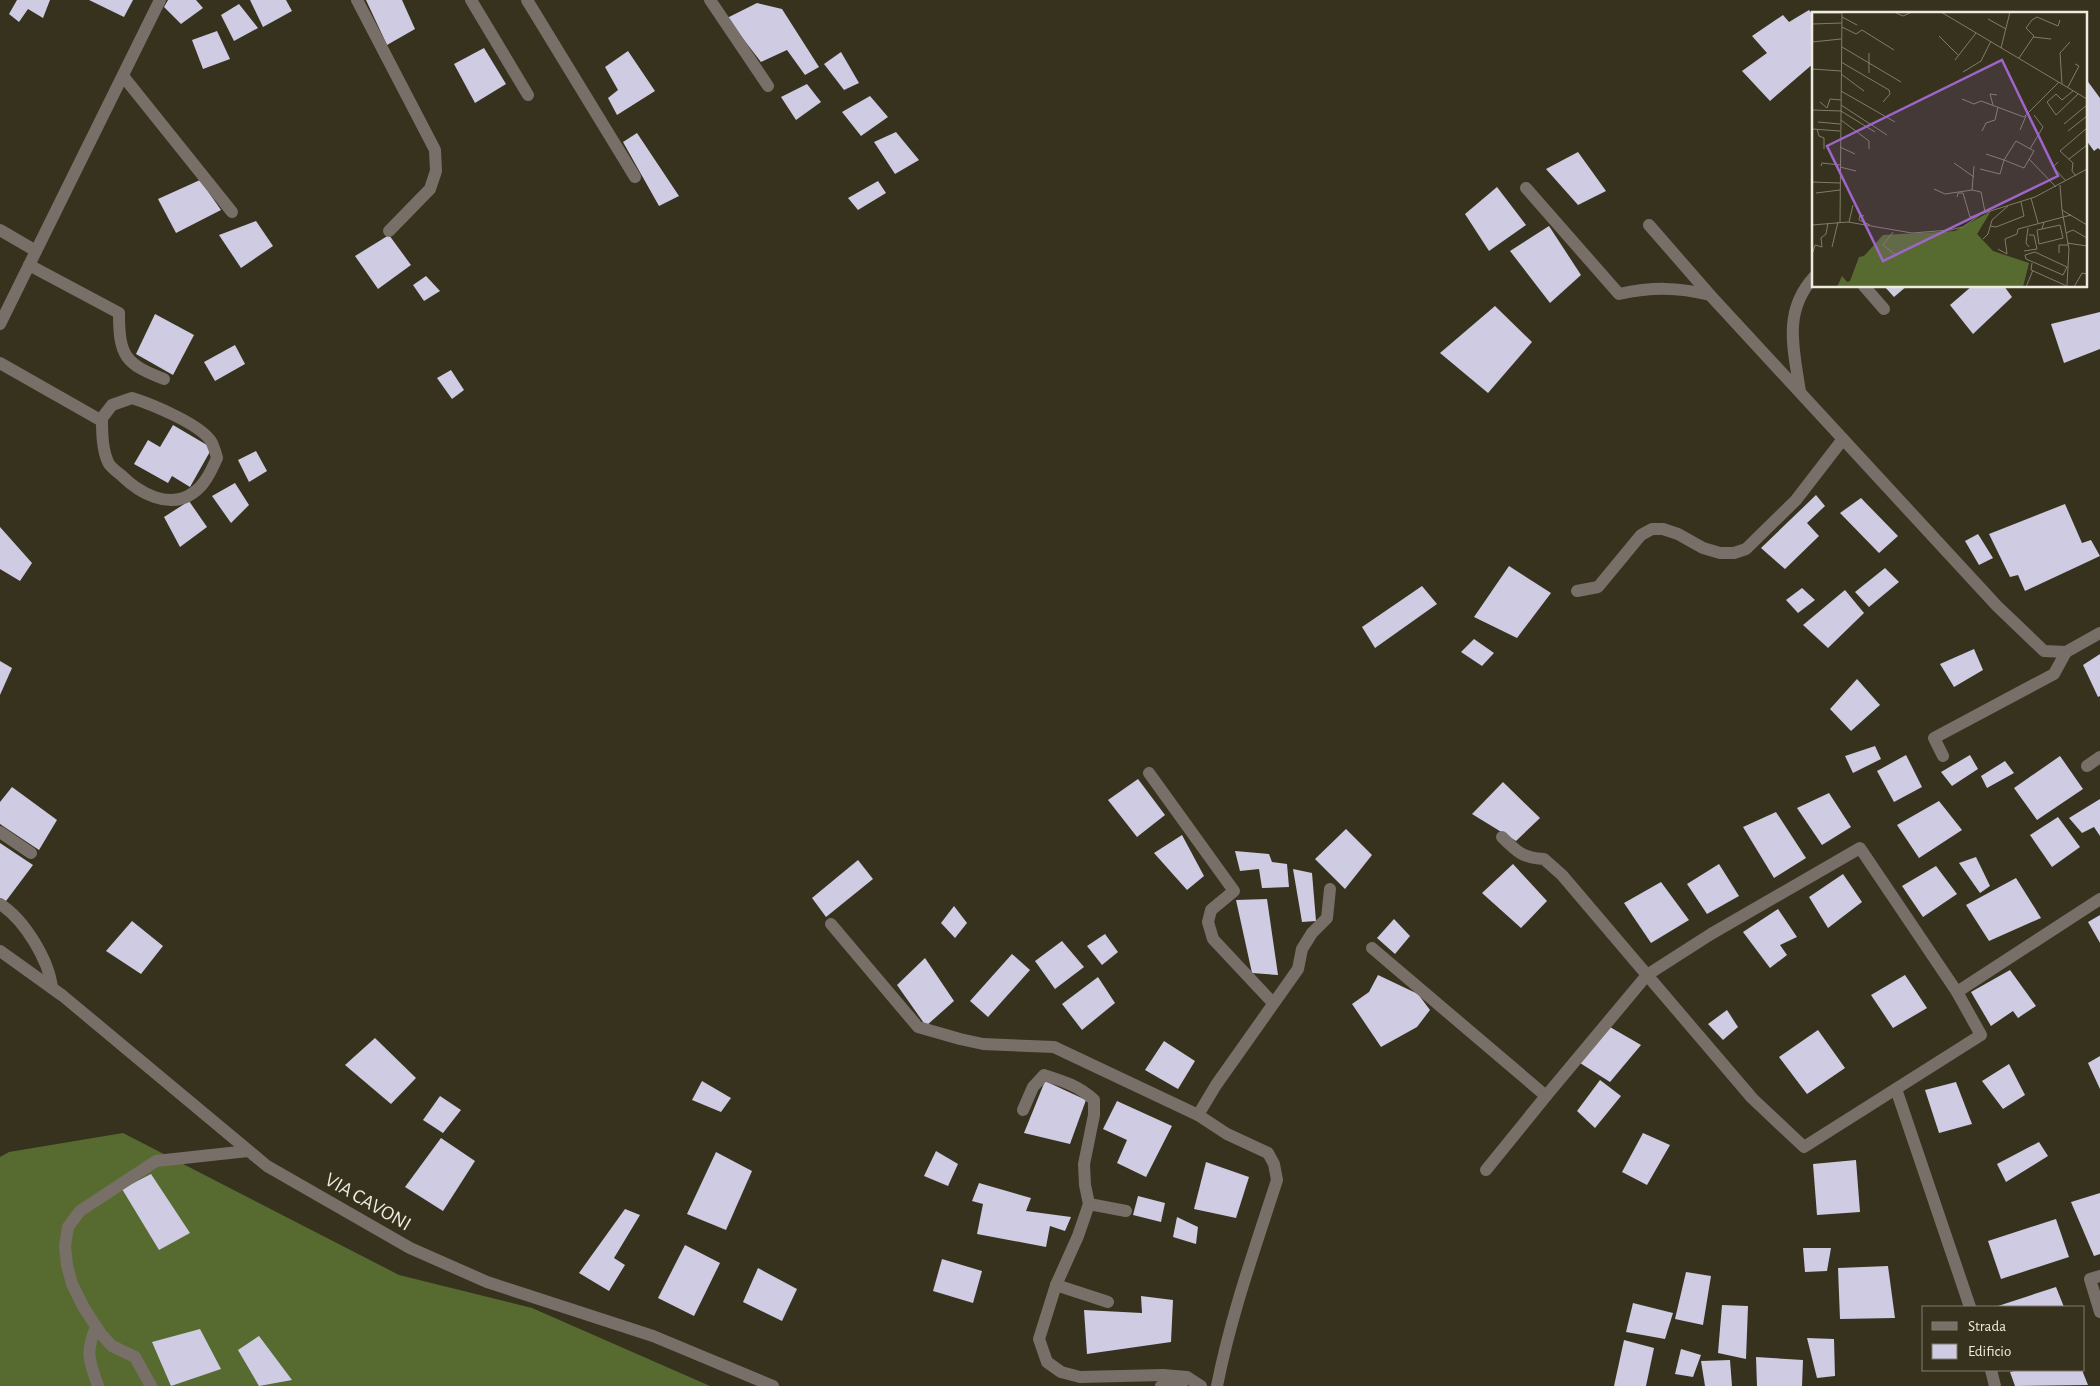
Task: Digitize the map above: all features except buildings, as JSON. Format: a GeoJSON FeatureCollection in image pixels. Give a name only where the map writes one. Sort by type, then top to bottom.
{"type":"FeatureCollection","features":[{"type":"Feature","properties":{"kind":"street"},"geometry":{"type":"LineString","coordinates":[[0,324],[160,0]]}},
{"type":"Feature","properties":{"kind":"street"},"geometry":{"type":"LineString","coordinates":[[356,0],[435,150],[436,171],[430,189],[389,231]]}},
{"type":"Feature","properties":{"kind":"street"},"geometry":{"type":"LineString","coordinates":[[471,0],[528,95]]}},
{"type":"Feature","properties":{"kind":"street"},"geometry":{"type":"LineString","coordinates":[[527,0],[635,177]]}},
{"type":"Feature","properties":{"kind":"street"},"geometry":{"type":"LineString","coordinates":[[710,0],[768,86]]}},
{"type":"Feature","properties":{"kind":"street"},"geometry":{"type":"LineString","coordinates":[[123,76],[232,212]]}},
{"type":"Feature","properties":{"kind":"street"},"geometry":{"type":"LineString","coordinates":[[1526,188],[1619,294],[1648,288],[1686,289],[1710,295]]}},
{"type":"Feature","properties":{"kind":"street"},"geometry":{"type":"LineString","coordinates":[[1649,225],[1710,295],[1843,439],[2004,612],[2044,651],[2066,652],[2100,633]]}},
{"type":"Feature","properties":{"kind":"street"},"geometry":{"type":"LineString","coordinates":[[0,230],[36,251]]}},
{"type":"Feature","properties":{"kind":"street"},"geometry":{"type":"LineString","coordinates":[[29,265],[119,313],[122,347],[126,357],[137,367],[164,379]]}},
{"type":"Feature","properties":{"kind":"street"},"geometry":{"type":"LineString","coordinates":[[1800,392],[1793,348],[1793,322],[1798,300],[1812,281]]}},
{"type":"Feature","properties":{"kind":"street"},"geometry":{"type":"LineString","coordinates":[[1866,288],[1884,309]]}},
{"type":"Feature","properties":{"kind":"street"},"geometry":{"type":"LineString","coordinates":[[0,364],[102,421]]}},
{"type":"Feature","properties":{"kind":"street"},"geometry":{"type":"LineString","coordinates":[[132,398],[149,403],[158,406],[194,427],[212,442],[217,458],[209,476],[193,493],[174,501],[154,498],[132,486],[110,464],[103,441],[102,421],[102,418],[112,405],[132,398]]}},
{"type":"Feature","properties":{"kind":"street"},"geometry":{"type":"LineString","coordinates":[[1577,591],[1598,587],[1642,535],[1652,529],[1663,529],[1678,534],[1703,548],[1720,553],[1734,553],[1746,549],[1760,538],[1796,500],[1843,439]]}},
{"type":"Feature","properties":{"kind":"street"},"geometry":{"type":"LineString","coordinates":[[1943,756],[1934,738],[2054,674],[2066,652]]}},
{"type":"Feature","properties":{"kind":"street"},"geometry":{"type":"LineString","coordinates":[[2087,766],[2100,757]]}},
{"type":"Feature","properties":{"kind":"street"},"geometry":{"type":"LineString","coordinates":[[1148,773],[1234,891],[1211,910],[1208,922],[1213,939],[1273,1004]]}},
{"type":"Feature","properties":{"kind":"street"},"geometry":{"type":"LineString","coordinates":[[0,832],[31,854]]}},
{"type":"Feature","properties":{"kind":"street"},"geometry":{"type":"LineString","coordinates":[[1486,1170],[1647,975],[1711,934],[1860,848],[1957,992],[1980,1034],[1804,1147],[1752,1098],[1647,975],[1562,875],[1544,859],[1530,859],[1517,852],[1502,837]]}},
{"type":"Feature","properties":{"kind":"street"},"geometry":{"type":"LineString","coordinates":[[1198,1115],[1216,1085],[1298,969],[1302,949],[1312,933],[1327,918],[1330,888]]}},
{"type":"Feature","properties":{"kind":"street"},"geometry":{"type":"LineString","coordinates":[[1957,992],[2100,899]]}},
{"type":"Feature","properties":{"kind":"street"},"geometry":{"type":"LineString","coordinates":[[0,904],[11,911],[39,952],[50,974],[52,988]]}},
{"type":"Feature","properties":{"kind":"street"},"geometry":{"type":"LineString","coordinates":[[831,924],[918,1027],[960,1040],[983,1044],[1054,1047],[1198,1115],[1227,1134],[1268,1153],[1274,1164],[1277,1180],[1225,1343],[1217,1386]]}},
{"type":"Feature","properties":{"kind":"street"},"geometry":{"type":"LineString","coordinates":[[1372,948],[1546,1096]]}},
{"type":"Feature","properties":{"kind":"street","name":"VIA CAVONI"},"geometry":{"type":"LineString","coordinates":[[0,950],[52,988],[267,1166],[419,1252],[487,1282],[654,1336],[773,1386]]}},
{"type":"Feature","properties":{"kind":"street"},"geometry":{"type":"LineString","coordinates":[[1023,1110],[1033,1087],[1044,1075],[1065,1081],[1082,1090],[1094,1100],[1094,1115],[1084,1164],[1085,1185],[1089,1204],[1078,1236],[1056,1285],[1039,1339],[1047,1362],[1061,1372],[1080,1377],[1163,1375],[1187,1377],[1201,1386]]}},
{"type":"Feature","properties":{"kind":"street"},"geometry":{"type":"LineString","coordinates":[[1896,1089],[1970,1306]]}},
{"type":"Feature","properties":{"kind":"street"},"geometry":{"type":"LineString","coordinates":[[152,1386],[135,1357],[112,1346],[96,1327],[72,1284],[65,1246],[68,1227],[80,1211],[156,1160],[248,1151]]}},
{"type":"Feature","properties":{"kind":"street"},"geometry":{"type":"LineString","coordinates":[[1089,1204],[1126,1211]]}},
{"type":"Feature","properties":{"kind":"street"},"geometry":{"type":"LineString","coordinates":[[2100,1276],[2090,1279],[2100,1312]]}},
{"type":"Feature","properties":{"kind":"street"},"geometry":{"type":"LineString","coordinates":[[1056,1285],[1108,1302]]}},
{"type":"Feature","properties":{"kind":"street"},"geometry":{"type":"LineString","coordinates":[[96,1327],[89,1344],[90,1362],[98,1386]]}},
{"type":"Feature","properties":{"kind":"street"},"geometry":{"type":"LineString","coordinates":[[1991,1371],[1995,1386]]}},
{"type":"Feature","properties":{"kind":"street"},"geometry":{"type":"LineString","coordinates":[[1161,1386],[1168,1384],[1182,1386]]}},
{"type":"Feature","properties":{"kind":"green space"},"geometry":{"type":"Polygon","coordinates":[[[123,1133],[399,1275],[532,1308],[710,1386],[0,1386],[0,1157],[9,1152],[123,1133]]]}}]}
